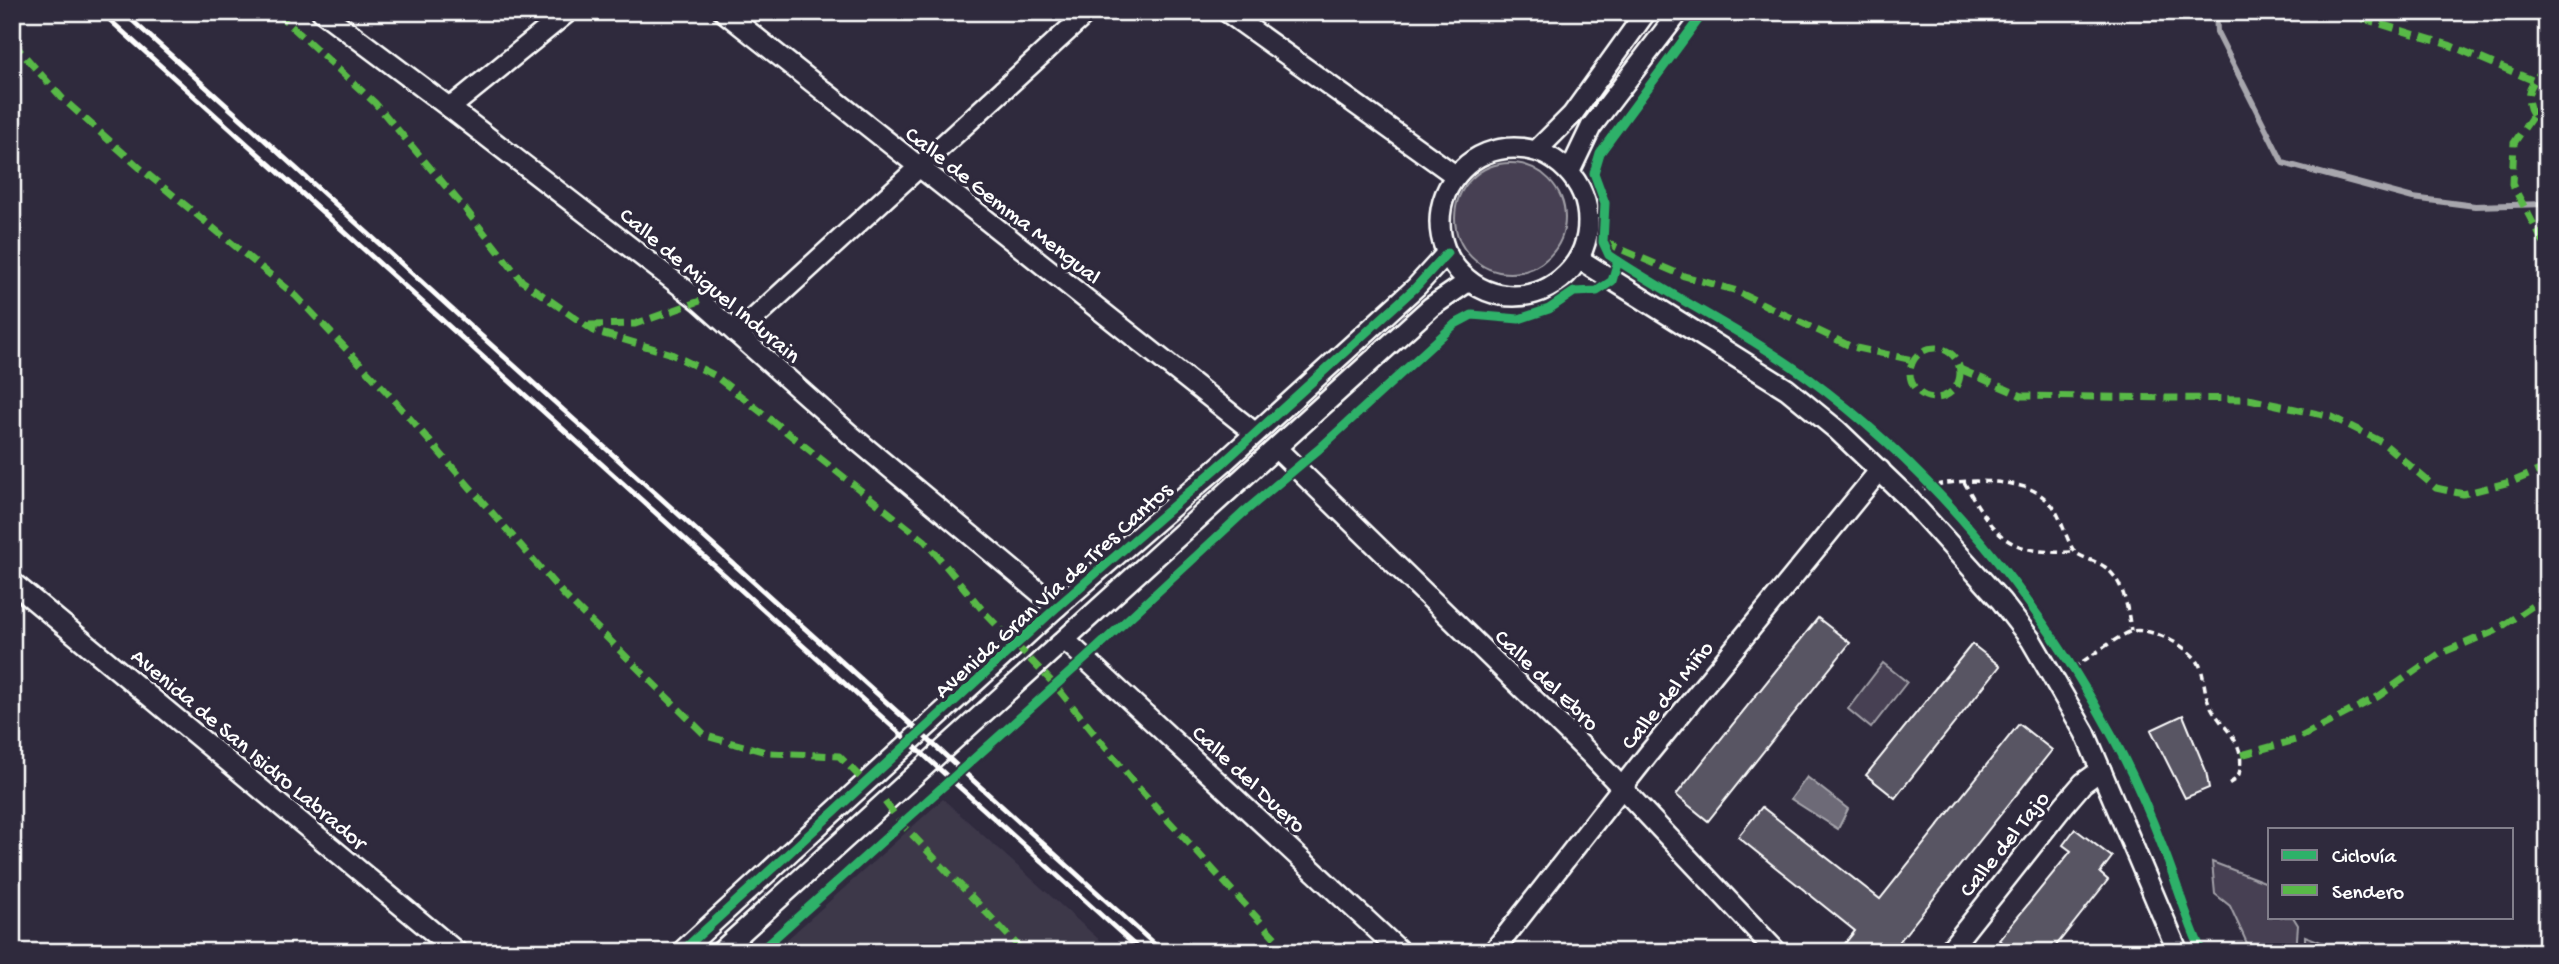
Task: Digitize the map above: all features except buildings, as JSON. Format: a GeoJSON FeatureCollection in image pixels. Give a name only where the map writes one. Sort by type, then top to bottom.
{"type":"FeatureCollection","features":[{"type":"Feature","properties":{"kind":"street","name":"Calle de Miguel Indurain"},"geometry":{"type":"LineString","coordinates":[[322,12],[700,301],[853,437],[1057,607]]}},
{"type":"Feature","properties":{"kind":"street"},"geometry":{"type":"LineString","coordinates":[[450,108],[568,12]]}},
{"type":"Feature","properties":{"kind":"street","name":"Calle de Gemma Mengual"},"geometry":{"type":"LineString","coordinates":[[724,12],[1255,433]]}},
{"type":"Feature","properties":{"kind":"street"},"geometry":{"type":"LineString","coordinates":[[737,334],[1088,12]]}},
{"type":"Feature","properties":{"kind":"street"},"geometry":{"type":"LineString","coordinates":[[1227,12],[1456,176]]}},
{"type":"Feature","properties":{"kind":"street"},"geometry":{"type":"LineString","coordinates":[[1537,150],[1572,115],[1646,12]]}},
{"type":"Feature","properties":{"kind":"street"},"geometry":{"type":"LineString","coordinates":[[1570,171],[1591,127],[1679,12]]}},
{"type":"Feature","properties":{"kind":"street"},"geometry":{"type":"LineString","coordinates":[[1516,147],[1537,150],[1570,171],[1582,190],[1589,211],[1588,233],[1579,259],[1552,286],[1532,295],[1509,296],[1488,292],[1469,281],[1456,268],[1447,253],[1441,233],[1441,212],[1446,192],[1456,176],[1474,159],[1494,150],[1516,147]]}},
{"type":"Feature","properties":{"kind":"street","name":"Avenida Gran Vía de Tres Cantos"},"geometry":{"type":"LineString","coordinates":[[681,952],[1057,607],[1416,287],[1447,253]]}},
{"type":"Feature","properties":{"kind":"street"},"geometry":{"type":"LineString","coordinates":[[1579,259],[1787,389],[1838,430],[1906,496],[2001,601],[2031,640],[2085,733],[2178,952]]}},
{"type":"Feature","properties":{"kind":"street","name":"Avenida Gran Vía de Tres Cantos"},"geometry":{"type":"LineString","coordinates":[[720,952],[1432,307],[1469,281]]}},
{"type":"Feature","properties":{"kind":"street","name":"Calle del Ebro"},"geometry":{"type":"LineString","coordinates":[[1277,449],[1623,788],[1777,952]]}},
{"type":"Feature","properties":{"kind":"street","name":"Calle del Miño"},"geometry":{"type":"LineString","coordinates":[[1493,952],[1649,753],[1880,470]]}},
{"type":"Feature","properties":{"kind":"street","name":"Avenida de San Isidro Labrador"},"geometry":{"type":"LineString","coordinates":[[12,582],[457,952]]}},
{"type":"Feature","properties":{"kind":"street","name":"Calle del Duero"},"geometry":{"type":"LineString","coordinates":[[1065,640],[1401,952]]}},
{"type":"Feature","properties":{"kind":"street","name":"Calle del Tajo"},"geometry":{"type":"LineString","coordinates":[[1948,952],[2065,804],[2083,783],[2101,770]]}},
{"type":"Feature","properties":{"kind":"path"},"geometry":{"type":"LineString","coordinates":[[1906,496],[1931,486],[1964,482],[2013,485],[2030,489],[2042,496],[2058,515],[2075,552]]}},
{"type":"Feature","properties":{"kind":"path"},"geometry":{"type":"LineString","coordinates":[[1964,482],[1982,513],[2008,542],[2042,553],[2075,552],[2106,568],[2115,577],[2124,595],[2132,631]]}},
{"type":"Feature","properties":{"kind":"path"},"geometry":{"type":"LineString","coordinates":[[2073,668],[2132,631],[2147,631],[2162,636],[2189,651],[2198,662],[2209,703],[2238,743],[2241,755],[2238,778],[2225,786]]}},
{"type":"Feature","properties":{"kind":"shaded area"},"geometry":{"type":"Polygon","coordinates":[[[1510,163],[1531,167],[1549,179],[1561,197],[1565,218],[1561,239],[1549,257],[1531,269],[1510,273],[1489,269],[1471,257],[1459,239],[1455,218],[1459,197],[1471,179],[1489,167],[1510,163]]]}},
{"type":"Feature","properties":{"kind":"shaded area"},"geometry":{"type":"Polygon","coordinates":[[[1883,663],[1907,682],[1871,728],[1848,709],[1883,663]]]}},
{"type":"Feature","properties":{"kind":"shaded area"},"geometry":{"type":"Polygon","coordinates":[[[1807,777],[1848,809],[1838,829],[1791,799],[1807,777]]]}},
{"type":"Feature","properties":{"kind":"shaded area"},"geometry":{"type":"Polygon","coordinates":[[[943,799],[1113,952],[773,952],[943,799]]]}},
{"type":"Feature","properties":{"kind":"shaded area"},"geometry":{"type":"Polygon","coordinates":[[[2212,862],[2268,883],[2268,918],[2294,918],[2298,925],[2296,952],[2251,952],[2230,906],[2215,894],[2212,862]]]}},
{"type":"Feature","properties":{"kind":"shaded area"},"geometry":{"type":"Polygon","coordinates":[[[2305,936],[2340,949],[2343,952],[2305,952],[2305,936]]]}},
{"type":"Feature","properties":{"kind":"waterway"},"geometry":{"type":"LineString","coordinates":[[2216,12],[2217,32],[2283,163],[2413,198],[2475,206],[2547,204]]}},
{"type":"Feature","properties":{"kind":"railway"},"geometry":{"type":"LineString","coordinates":[[101,12],[1142,952]]}},
{"type":"Feature","properties":{"kind":"railway"},"geometry":{"type":"LineString","coordinates":[[123,12],[1163,952]]}},
{"type":"Feature","properties":{"kind":"marked path"},"geometry":{"type":"LineString","coordinates":[[276,12],[375,103],[522,281],[594,331],[669,353],[714,375],[925,541],[985,613],[1055,685],[1136,785],[1288,952]]}},
{"type":"Feature","properties":{"kind":"marked path"},"geometry":{"type":"LineString","coordinates":[[2341,12],[2449,45],[2532,80]]}},
{"type":"Feature","properties":{"kind":"marked path"},"geometry":{"type":"LineString","coordinates":[[12,42],[63,99],[140,168],[296,296],[385,390],[564,595],[706,736],[770,753],[839,756],[865,782]]}},
{"type":"Feature","properties":{"kind":"marked path"},"geometry":{"type":"LineString","coordinates":[[2547,66],[2533,83],[2528,99],[2533,114],[2547,131]]}},
{"type":"Feature","properties":{"kind":"marked path"},"geometry":{"type":"LineString","coordinates":[[2532,117],[2514,143],[2512,184],[2547,249]]}},
{"type":"Feature","properties":{"kind":"marked path"},"geometry":{"type":"LineString","coordinates":[[1604,242],[1684,276],[1734,290],[1852,347],[1913,360]]}},
{"type":"Feature","properties":{"kind":"marked path"},"geometry":{"type":"LineString","coordinates":[[589,325],[635,324],[700,301]]}},
{"type":"Feature","properties":{"kind":"marked path"},"geometry":{"type":"LineString","coordinates":[[1935,348],[1953,355],[1960,373],[1953,391],[1935,398],[1917,391],[1910,373],[1917,355],[1935,348]]}},
{"type":"Feature","properties":{"kind":"marked path"},"geometry":{"type":"LineString","coordinates":[[1960,369],[2022,396],[2249,399],[2332,417],[2382,442],[2436,488],[2463,494],[2514,481],[2547,467]]}},
{"type":"Feature","properties":{"kind":"marked path"},"geometry":{"type":"LineString","coordinates":[[2241,755],[2295,740],[2379,696],[2439,654],[2495,631],[2547,596]]}},
{"type":"Feature","properties":{"kind":"marked path"},"geometry":{"type":"LineString","coordinates":[[885,802],[901,823],[1024,952]]}},
{"type":"Feature","properties":{"kind":"cycle path"},"geometry":{"type":"LineString","coordinates":[[1704,12],[1600,153],[1594,173],[1605,203],[1603,242],[1609,255],[1807,377],[1898,453],[1980,540],[2052,635],[2113,737],[2152,820],[2202,952]]}},
{"type":"Feature","properties":{"kind":"cycle path"},"geometry":{"type":"LineString","coordinates":[[681,952],[1057,607],[1225,461],[1416,287],[1447,253]]}},
{"type":"Feature","properties":{"kind":"cycle path"},"geometry":{"type":"LineString","coordinates":[[759,952],[1455,324],[1472,315],[1519,319],[1549,309],[1574,292],[1597,291],[1612,281],[1618,261]]}}]}
